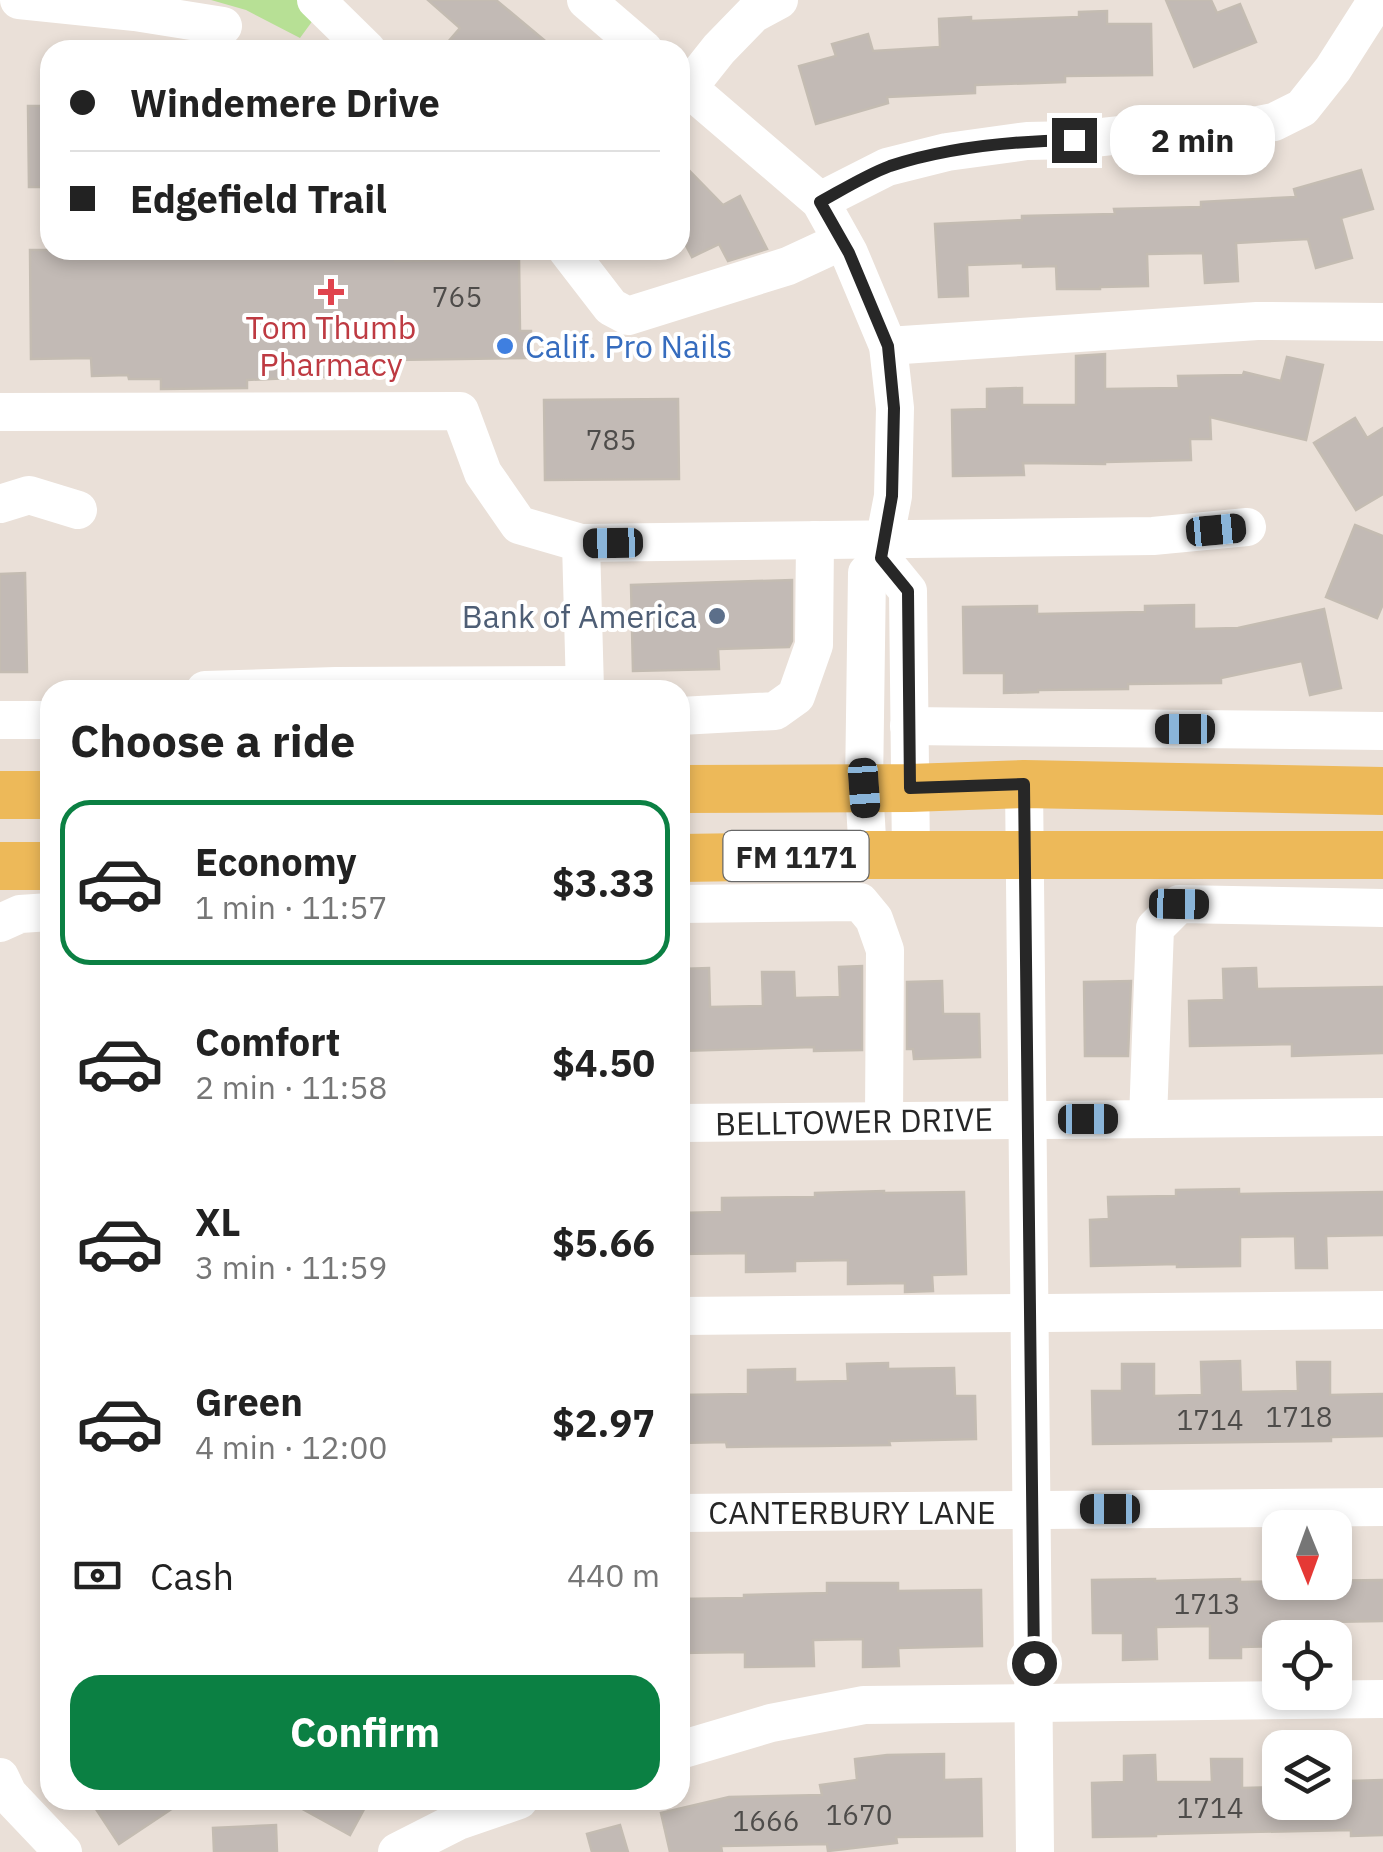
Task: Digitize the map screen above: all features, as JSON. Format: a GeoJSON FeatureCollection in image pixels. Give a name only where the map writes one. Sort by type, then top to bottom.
{"type":"FeatureCollection","features":[{"type":"Feature","properties":{"kind":"main road","name":"FM 1171"},"geometry":{"type":"LineString","coordinates":[[690,790],[1024,784],[1383,790]]}},
{"type":"Feature","properties":{"kind":"main road"},"geometry":{"type":"LineString","coordinates":[[0,795],[40,794]]}},
{"type":"Feature","properties":{"kind":"main road","name":"FM 1171"},"geometry":{"type":"LineString","coordinates":[[690,858],[1383,855]]}},
{"type":"Feature","properties":{"kind":"main road"},"geometry":{"type":"LineString","coordinates":[[0,866],[40,866]]}},
{"type":"Feature","properties":{"kind":"street"},"geometry":{"type":"LineString","coordinates":[[19,0],[223,26]]}},
{"type":"Feature","properties":{"kind":"street"},"geometry":{"type":"LineString","coordinates":[[316,0],[357,40]]}},
{"type":"Feature","properties":{"kind":"street"},"geometry":{"type":"LineString","coordinates":[[586,0],[632,40]]}},
{"type":"Feature","properties":{"kind":"street"},"geometry":{"type":"LineString","coordinates":[[690,79],[753,14],[780,0]]}},
{"type":"Feature","properties":{"kind":"street"},"geometry":{"type":"LineString","coordinates":[[820,202],[887,167],[947,152],[1026,141],[1222,132],[1274,122],[1302,108],[1378,0]]}},
{"type":"Feature","properties":{"kind":"street"},"geometry":{"type":"LineString","coordinates":[[690,90],[820,202],[888,346],[894,426],[892,496],[883,549],[867,573],[890,855]]}},
{"type":"Feature","properties":{"kind":"street"},"geometry":{"type":"LineString","coordinates":[[575,260],[611,307],[628,316],[788,266],[842,242]]}},
{"type":"Feature","properties":{"kind":"street"},"geometry":{"type":"LineString","coordinates":[[888,346],[1257,322],[1383,322]]}},
{"type":"Feature","properties":{"kind":"street"},"geometry":{"type":"LineString","coordinates":[[0,412],[460,411],[483,472],[519,524],[581,544],[814,540],[883,549],[1153,536],[1248,527]]}},
{"type":"Feature","properties":{"kind":"street"},"geometry":{"type":"LineString","coordinates":[[0,504],[29,495],[78,510]]}},
{"type":"Feature","properties":{"kind":"street"},"geometry":{"type":"LineString","coordinates":[[690,715],[775,711],[796,696],[814,645],[814,540]]}},
{"type":"Feature","properties":{"kind":"street"},"geometry":{"type":"LineString","coordinates":[[581,544],[585,680]]}},
{"type":"Feature","properties":{"kind":"street"},"geometry":{"type":"LineString","coordinates":[[883,549],[908,591],[908,726],[887,788]]}},
{"type":"Feature","properties":{"kind":"street"},"geometry":{"type":"LineString","coordinates":[[0,720],[40,720]]}},
{"type":"Feature","properties":{"kind":"street"},"geometry":{"type":"LineString","coordinates":[[908,726],[1383,731]]}},
{"type":"Feature","properties":{"kind":"street"},"geometry":{"type":"LineString","coordinates":[[1024,784],[1036,1852]]}},
{"type":"Feature","properties":{"kind":"street"},"geometry":{"type":"LineString","coordinates":[[690,904],[860,902],[874,919],[885,950],[884,1121]]}},
{"type":"Feature","properties":{"kind":"street"},"geometry":{"type":"LineString","coordinates":[[1148,1119],[1156,928],[1179,904],[1383,908]]}},
{"type":"Feature","properties":{"kind":"street"},"geometry":{"type":"LineString","coordinates":[[0,923],[20,914],[40,913]]}},
{"type":"Feature","properties":{"kind":"street","name":"BELLTOWER DRIVE"},"geometry":{"type":"LineString","coordinates":[[690,1123],[1383,1117]]}},
{"type":"Feature","properties":{"kind":"street"},"geometry":{"type":"LineString","coordinates":[[690,1316],[1383,1310]]}},
{"type":"Feature","properties":{"kind":"street","name":"CANTERBURY LANE"},"geometry":{"type":"LineString","coordinates":[[690,1513],[1383,1506]]}},
{"type":"Feature","properties":{"kind":"street"},"geometry":{"type":"LineString","coordinates":[[690,1747],[771,1723],[864,1704],[1383,1700]]}},
{"type":"Feature","properties":{"kind":"street"},"geometry":{"type":"LineString","coordinates":[[0,1777],[8,1794],[63,1852]]}},
{"type":"Feature","properties":{"kind":"street"},"geometry":{"type":"LineString","coordinates":[[397,1852],[457,1810]]}},
{"type":"Feature","properties":{"kind":"green space"},"geometry":{"type":"Polygon","coordinates":[[[211,0],[308,0],[319,12],[300,38],[246,10],[211,0]]]}},
{"type":"Feature","properties":{"kind":"building"},"geometry":{"type":"Polygon","coordinates":[[[428,0],[496,0],[544,40],[450,40],[460,28],[428,0]]]}},
{"type":"Feature","properties":{"kind":"building"},"geometry":{"type":"Polygon","coordinates":[[[1166,0],[1211,0],[1217,13],[1240,4],[1256,42],[1194,67],[1166,0]]]}},
{"type":"Feature","properties":{"kind":"building"},"geometry":{"type":"Polygon","coordinates":[[[1107,11],[1107,24],[1151,24],[1152,75],[1065,76],[1065,82],[975,85],[975,93],[887,97],[888,103],[816,124],[799,66],[836,56],[832,44],[868,34],[873,51],[940,47],[939,19],[1079,17],[1079,12],[1107,11]]]}},
{"type":"Feature","properties":{"kind":"building"},"geometry":{"type":"Polygon","coordinates":[[[28,106],[40,106],[40,187],[29,187],[28,106]]]}},
{"type":"Feature","properties":{"kind":"building"},"geometry":{"type":"Polygon","coordinates":[[[1361,170],[1373,209],[1341,218],[1352,258],[1316,268],[1308,239],[1236,243],[1238,281],[1205,283],[1203,253],[1147,254],[1148,286],[1100,289],[1057,289],[1056,266],[967,265],[968,296],[939,297],[935,224],[1022,220],[1022,216],[1115,214],[1114,209],[1201,207],[1201,202],[1296,197],[1294,189],[1361,170]]]}},
{"type":"Feature","properties":{"kind":"building"},"geometry":{"type":"Polygon","coordinates":[[[690,171],[723,205],[740,196],[767,249],[728,261],[719,244],[692,257],[690,171]]]}},
{"type":"Feature","properties":{"kind":"building"},"geometry":{"type":"Polygon","coordinates":[[[30,250],[40,250],[40,260],[519,260],[520,331],[531,331],[532,358],[396,360],[396,355],[335,356],[335,376],[247,380],[247,388],[161,389],[161,379],[92,376],[91,358],[31,359],[30,250]]]}},
{"type":"Feature","properties":{"kind":"building"},"geometry":{"type":"Polygon","coordinates":[[[1105,354],[1105,389],[1179,388],[1178,376],[1244,372],[1281,381],[1287,357],[1323,365],[1306,440],[1210,417],[1211,439],[1190,439],[1191,460],[1023,463],[1024,475],[953,476],[952,410],[987,409],[987,389],[1022,388],[1022,405],[1076,405],[1076,356],[1105,354]]]}},
{"type":"Feature","properties":{"kind":"building"},"geometry":{"type":"Polygon","coordinates":[[[678,399],[679,479],[545,480],[544,400],[678,399]]]}},
{"type":"Feature","properties":{"kind":"building"},"geometry":{"type":"Polygon","coordinates":[[[1355,418],[1367,438],[1383,428],[1383,494],[1356,510],[1314,443],[1355,418]]]}},
{"type":"Feature","properties":{"kind":"building"},"geometry":{"type":"Polygon","coordinates":[[[1355,525],[1383,536],[1383,604],[1377,618],[1326,597],[1355,525]]]}},
{"type":"Feature","properties":{"kind":"building"},"geometry":{"type":"Polygon","coordinates":[[[25,573],[27,672],[0,672],[0,574],[25,573]]]}},
{"type":"Feature","properties":{"kind":"building","name":"Bank of America"},"geometry":{"type":"Polygon","coordinates":[[[792,580],[789,647],[718,649],[719,669],[633,671],[631,585],[792,580]]]}},
{"type":"Feature","properties":{"kind":"building"},"geometry":{"type":"Polygon","coordinates":[[[1194,605],[1194,629],[1238,628],[1324,609],[1341,688],[1310,695],[1302,661],[1221,678],[1221,683],[1128,684],[1128,689],[1004,693],[1004,673],[964,673],[963,607],[1037,606],[1037,614],[1145,612],[1145,606],[1194,605]]]}},
{"type":"Feature","properties":{"kind":"building"},"geometry":{"type":"Polygon","coordinates":[[[862,966],[862,1050],[814,1051],[814,1047],[690,1051],[690,969],[709,968],[710,1007],[763,1006],[762,972],[794,972],[795,998],[840,997],[839,967],[862,966]]]}},
{"type":"Feature","properties":{"kind":"building"},"geometry":{"type":"Polygon","coordinates":[[[1256,968],[1257,989],[1383,987],[1383,1053],[1292,1056],[1292,1044],[1190,1046],[1189,1001],[1224,1000],[1223,969],[1256,968]]]}},
{"type":"Feature","properties":{"kind":"building"},"geometry":{"type":"Polygon","coordinates":[[[942,981],[943,1014],[979,1014],[980,1057],[914,1059],[913,1049],[907,1049],[907,982],[942,981]]]}},
{"type":"Feature","properties":{"kind":"building"},"geometry":{"type":"Polygon","coordinates":[[[1131,981],[1128,1056],[1085,1056],[1084,982],[1131,981]]]}},
{"type":"Feature","properties":{"kind":"building"},"geometry":{"type":"Polygon","coordinates":[[[1239,1189],[1239,1194],[1383,1192],[1383,1235],[1326,1236],[1327,1268],[1296,1268],[1295,1236],[1240,1237],[1240,1266],[1091,1266],[1090,1220],[1109,1219],[1108,1197],[1176,1196],[1176,1190],[1239,1189]]]}},
{"type":"Feature","properties":{"kind":"building"},"geometry":{"type":"Polygon","coordinates":[[[964,1192],[966,1274],[932,1275],[933,1291],[905,1292],[905,1283],[848,1284],[848,1260],[795,1261],[795,1271],[746,1272],[746,1253],[690,1254],[690,1213],[722,1212],[722,1198],[815,1197],[815,1193],[964,1192]]]}},
{"type":"Feature","properties":{"kind":"building"},"geometry":{"type":"Polygon","coordinates":[[[1240,1361],[1241,1392],[1298,1391],[1297,1362],[1330,1362],[1330,1395],[1383,1394],[1383,1436],[1331,1437],[1331,1441],[1093,1444],[1092,1391],[1122,1391],[1122,1364],[1154,1364],[1154,1396],[1202,1395],[1201,1362],[1240,1361]]]}},
{"type":"Feature","properties":{"kind":"building"},"geometry":{"type":"Polygon","coordinates":[[[888,1363],[888,1369],[954,1368],[955,1396],[975,1396],[976,1439],[820,1446],[727,1447],[726,1442],[690,1443],[690,1395],[748,1394],[748,1370],[795,1369],[795,1382],[848,1381],[847,1364],[888,1363]]]}},
{"type":"Feature","properties":{"kind":"building"},"geometry":{"type":"Polygon","coordinates":[[[1240,1579],[1262,1582],[1262,1600],[1352,1600],[1352,1580],[1383,1580],[1383,1621],[1262,1620],[1262,1646],[1241,1647],[1241,1658],[1210,1658],[1210,1626],[1156,1627],[1157,1659],[1123,1660],[1123,1633],[1093,1633],[1092,1580],[1240,1579]]]}},
{"type":"Feature","properties":{"kind":"building"},"geometry":{"type":"Polygon","coordinates":[[[827,1583],[898,1583],[898,1591],[981,1590],[982,1646],[898,1648],[899,1666],[863,1667],[863,1639],[813,1640],[814,1666],[745,1667],[745,1652],[690,1653],[690,1599],[827,1593],[827,1583]]]}},
{"type":"Feature","properties":{"kind":"building"},"geometry":{"type":"Polygon","coordinates":[[[944,1754],[944,1780],[981,1779],[982,1836],[896,1837],[897,1843],[828,1851],[827,1844],[721,1846],[722,1852],[670,1852],[661,1813],[690,1810],[690,1806],[729,1797],[822,1795],[820,1785],[857,1780],[855,1759],[944,1754]]]}},
{"type":"Feature","properties":{"kind":"building"},"geometry":{"type":"Polygon","coordinates":[[[1155,1755],[1156,1782],[1212,1782],[1211,1759],[1242,1759],[1242,1788],[1262,1787],[1262,1820],[1352,1820],[1352,1781],[1383,1780],[1383,1835],[1351,1836],[1351,1830],[1093,1837],[1092,1783],[1124,1782],[1124,1756],[1155,1755]]]}},
{"type":"Feature","properties":{"kind":"building"},"geometry":{"type":"Polygon","coordinates":[[[97,1810],[170,1810],[119,1844],[97,1810]]]}},
{"type":"Feature","properties":{"kind":"building"},"geometry":{"type":"Polygon","coordinates":[[[304,1810],[364,1810],[350,1835],[304,1810]]]}},
{"type":"Feature","properties":{"kind":"building"},"geometry":{"type":"Polygon","coordinates":[[[276,1825],[277,1852],[214,1852],[213,1828],[276,1825]]]}},
{"type":"Feature","properties":{"kind":"building"},"geometry":{"type":"Polygon","coordinates":[[[620,1825],[628,1852],[592,1852],[587,1834],[620,1825]]]}},
{"type":"Feature","properties":{"kind":"place","name":"Tom Thumb Pharmacy"},"geometry":{"type":"Point","coordinates":[331,292]}},
{"type":"Feature","properties":{"kind":"place","name":"Calif. Pro Nails"},"geometry":{"type":"Point","coordinates":[505,346]}},
{"type":"Feature","properties":{"kind":"place","name":"Bank of America"},"geometry":{"type":"Point","coordinates":[717,616]}},
{"type":"Feature","properties":{"kind":"route"},"geometry":{"type":"LineString","coordinates":[[1034,1663],[1024,784],[910,788],[908,591],[881,558],[892,496],[894,408],[888,346],[849,253],[820,202],[887,167],[947,152],[1026,141],[1074,140]]}}]}
